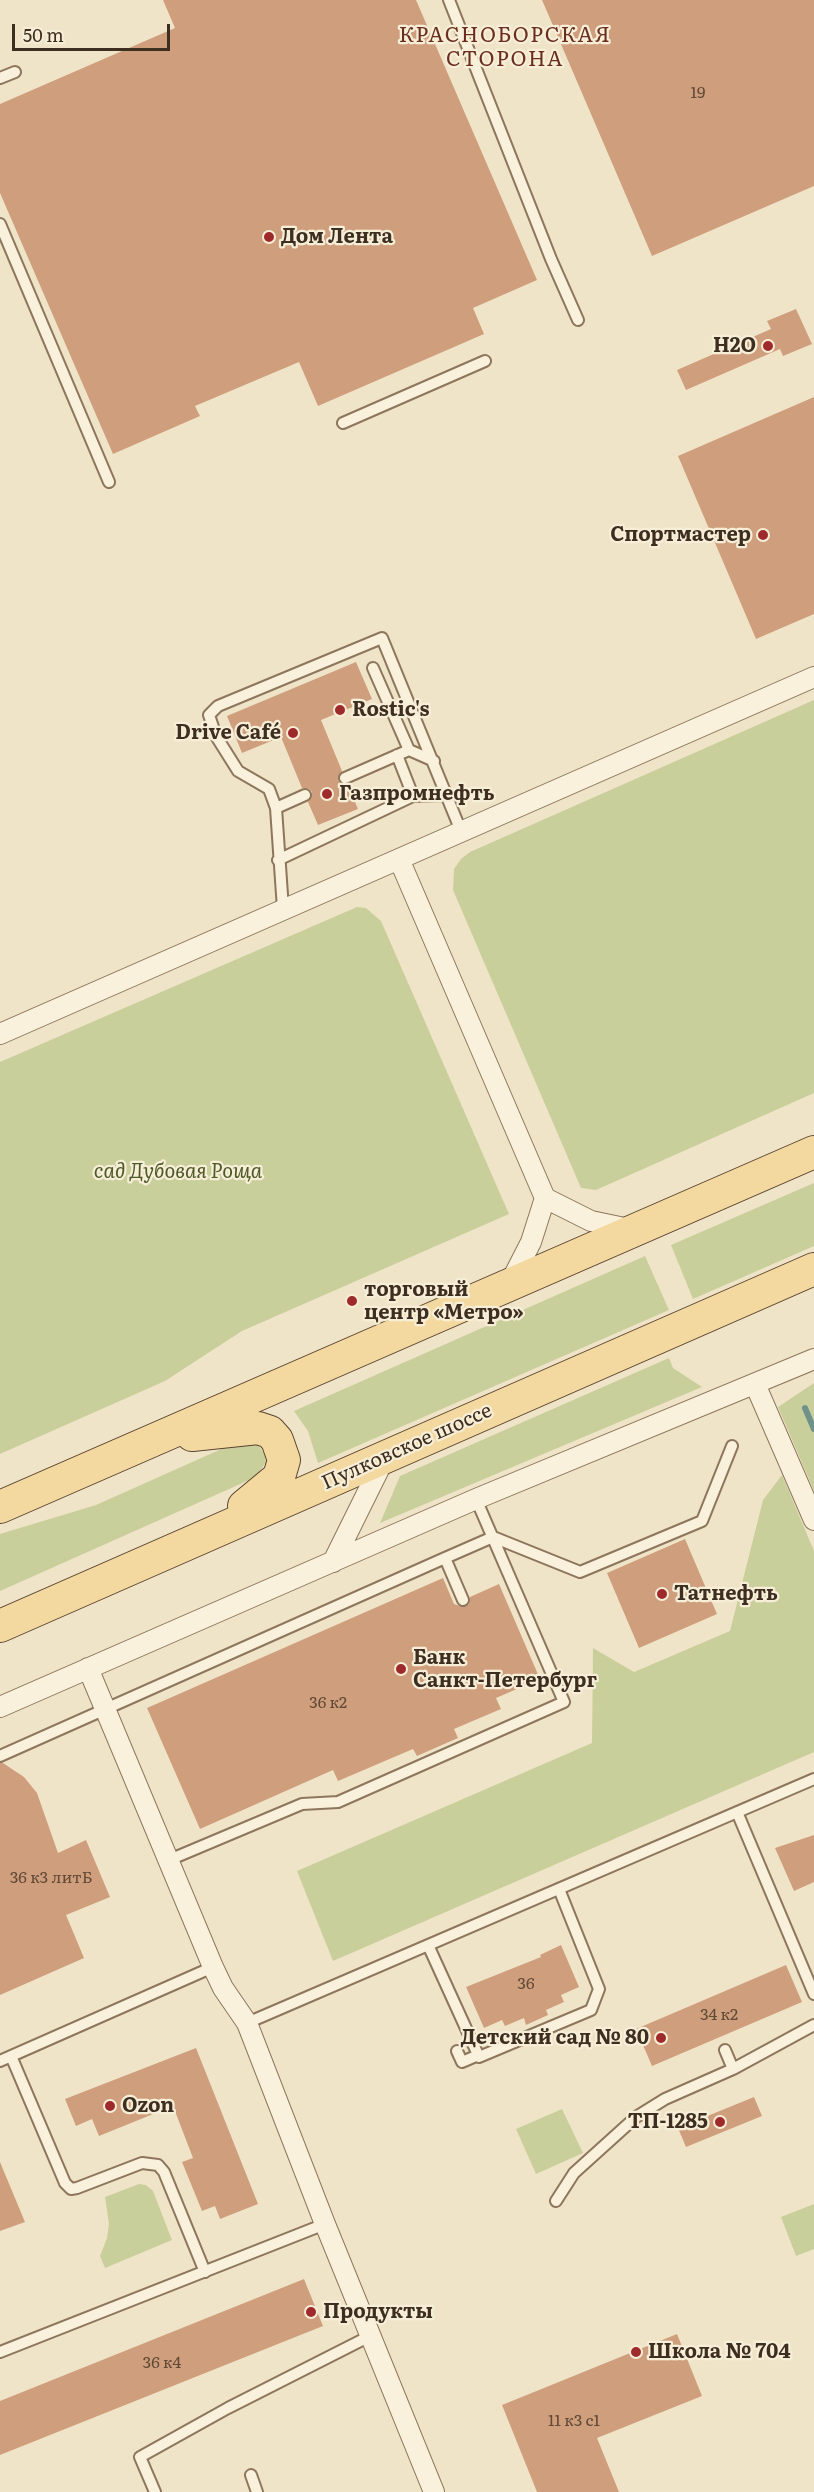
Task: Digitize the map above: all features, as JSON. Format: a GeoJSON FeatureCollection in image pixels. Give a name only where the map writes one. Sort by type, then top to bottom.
{"type":"FeatureCollection","features":[{"type":"Feature","properties":{"kind":"main road"},"geometry":{"type":"LineString","coordinates":[[0,1507],[814,1152]]}},
{"type":"Feature","properties":{"kind":"main road","name":"Пулковское шоссе"},"geometry":{"type":"LineString","coordinates":[[0,1626],[814,1269]]}},
{"type":"Feature","properties":{"kind":"main road"},"geometry":{"type":"LineString","coordinates":[[159,1438],[258,1428],[270,1432],[277,1440],[284,1460],[279,1477],[216,1531]]}},
{"type":"Feature","properties":{"kind":"street"},"geometry":{"type":"LineString","coordinates":[[0,1034],[814,677]]}},
{"type":"Feature","properties":{"kind":"street"},"geometry":{"type":"LineString","coordinates":[[399,859],[545,1198],[591,1221],[634,1230]]}},
{"type":"Feature","properties":{"kind":"street"},"geometry":{"type":"LineString","coordinates":[[509,1285],[531,1242],[545,1198]]}},
{"type":"Feature","properties":{"kind":"street"},"geometry":{"type":"LineString","coordinates":[[0,1707],[476,1499],[814,1359]]}},
{"type":"Feature","properties":{"kind":"street"},"geometry":{"type":"LineString","coordinates":[[755,1384],[814,1521]]}},
{"type":"Feature","properties":{"kind":"street"},"geometry":{"type":"LineString","coordinates":[[333,1562],[385,1457]]}},
{"type":"Feature","properties":{"kind":"street"},"geometry":{"type":"LineString","coordinates":[[88,1668],[213,1967],[223,1988],[247,2023],[325,2224],[435,2492]]}},
{"type":"Feature","properties":{"kind":"lane"},"geometry":{"type":"LineString","coordinates":[[449,0],[551,259],[578,320]]}},
{"type":"Feature","properties":{"kind":"lane"},"geometry":{"type":"LineString","coordinates":[[0,78],[15,72]]}},
{"type":"Feature","properties":{"kind":"lane"},"geometry":{"type":"LineString","coordinates":[[0,224],[109,482]]}},
{"type":"Feature","properties":{"kind":"lane"},"geometry":{"type":"LineString","coordinates":[[343,423],[485,361]]}},
{"type":"Feature","properties":{"kind":"lane"},"geometry":{"type":"LineString","coordinates":[[283,909],[276,808],[269,789],[238,771],[216,736],[209,715],[218,706],[382,638],[461,831]]}},
{"type":"Feature","properties":{"kind":"lane"},"geometry":{"type":"LineString","coordinates":[[373,668],[409,750],[434,761]]}},
{"type":"Feature","properties":{"kind":"lane"},"geometry":{"type":"LineString","coordinates":[[345,778],[409,750]]}},
{"type":"Feature","properties":{"kind":"lane"},"geometry":{"type":"LineString","coordinates":[[397,755],[413,796]]}},
{"type":"Feature","properties":{"kind":"lane"},"geometry":{"type":"LineString","coordinates":[[276,808],[305,795]]}},
{"type":"Feature","properties":{"kind":"lane"},"geometry":{"type":"LineString","coordinates":[[278,860],[413,796],[447,795]]}},
{"type":"Feature","properties":{"kind":"lane"},"geometry":{"type":"LineString","coordinates":[[0,1756],[493,1537],[580,1572],[702,1521],[732,1446]]}},
{"type":"Feature","properties":{"kind":"lane"},"geometry":{"type":"LineString","coordinates":[[169,1860],[302,1804],[338,1802],[564,1702],[476,1499]]}},
{"type":"Feature","properties":{"kind":"lane"},"geometry":{"type":"LineString","coordinates":[[446,1558],[464,1600]]}},
{"type":"Feature","properties":{"kind":"lane"},"geometry":{"type":"LineString","coordinates":[[247,2023],[814,1779]]}},
{"type":"Feature","properties":{"kind":"lane"},"geometry":{"type":"LineString","coordinates":[[737,1812],[814,1994]]}},
{"type":"Feature","properties":{"kind":"lane"},"geometry":{"type":"LineString","coordinates":[[457,2051],[462,2062],[476,2056],[479,2057],[591,2010],[597,2001],[599,1989],[559,1889]]}},
{"type":"Feature","properties":{"kind":"lane"},"geometry":{"type":"LineString","coordinates":[[428,1945],[476,2056]]}},
{"type":"Feature","properties":{"kind":"lane"},"geometry":{"type":"LineString","coordinates":[[205,2272],[164,2172],[158,2165],[142,2163],[77,2188],[71,2189],[65,2183],[5,2059],[213,1967]]}},
{"type":"Feature","properties":{"kind":"lane"},"geometry":{"type":"LineString","coordinates":[[556,2201],[574,2173],[636,2116],[665,2099],[733,2069],[814,2025]]}},
{"type":"Feature","properties":{"kind":"lane"},"geometry":{"type":"LineString","coordinates":[[725,2050],[733,2069]]}},
{"type":"Feature","properties":{"kind":"lane"},"geometry":{"type":"LineString","coordinates":[[0,2352],[325,2224]]}},
{"type":"Feature","properties":{"kind":"lane"},"geometry":{"type":"LineString","coordinates":[[155,2492],[140,2457],[228,2408],[372,2335]]}},
{"type":"Feature","properties":{"kind":"lane"},"geometry":{"type":"LineString","coordinates":[[251,2475],[257,2492]]}},
{"type":"Feature","properties":{"kind":"green space"},"geometry":{"type":"Polygon","coordinates":[[[814,700],[814,1093],[596,1190],[581,1188],[453,890],[454,869],[470,852],[814,700]]]}},
{"type":"Feature","properties":{"kind":"green space","name":"сад Дубовая Роща"},"geometry":{"type":"Polygon","coordinates":[[[357,907],[366,908],[381,921],[509,1214],[242,1331],[165,1381],[0,1454],[0,1062],[357,907]]]}},
{"type":"Feature","properties":{"kind":"green space"},"geometry":{"type":"Polygon","coordinates":[[[814,1183],[814,1246],[693,1299],[671,1245],[814,1183]]]}},
{"type":"Feature","properties":{"kind":"green space"},"geometry":{"type":"Polygon","coordinates":[[[645,1256],[669,1310],[318,1463],[308,1431],[294,1411],[645,1256]]]}},
{"type":"Feature","properties":{"kind":"green space"},"geometry":{"type":"Polygon","coordinates":[[[669,1358],[673,1368],[702,1387],[380,1523],[400,1476],[669,1358]]]}},
{"type":"Feature","properties":{"kind":"green space"},"geometry":{"type":"Polygon","coordinates":[[[814,1383],[814,1491],[778,1407],[814,1383]]]}},
{"type":"Feature","properties":{"kind":"green space"},"geometry":{"type":"Polygon","coordinates":[[[237,1442],[255,1442],[265,1454],[266,1462],[256,1477],[0,1591],[0,1534],[96,1505],[237,1442]]]}},
{"type":"Feature","properties":{"kind":"green space"},"geometry":{"type":"Polygon","coordinates":[[[782,1475],[814,1551],[814,1752],[333,1961],[297,1871],[592,1743],[593,1648],[634,1672],[730,1631],[763,1500],[782,1475]]]}},
{"type":"Feature","properties":{"kind":"green space"},"geometry":{"type":"Polygon","coordinates":[[[562,2109],[583,2153],[536,2174],[516,2129],[562,2109]]]}},
{"type":"Feature","properties":{"kind":"green space"},"geometry":{"type":"Polygon","coordinates":[[[139,2184],[146,2185],[153,2191],[172,2240],[105,2268],[100,2256],[107,2238],[109,2224],[105,2197],[139,2184]]]}},
{"type":"Feature","properties":{"kind":"green space"},"geometry":{"type":"Polygon","coordinates":[[[814,2204],[814,2249],[796,2256],[781,2217],[814,2204]]]}},
{"type":"Feature","properties":{"kind":"building","name":"Дом Лента"},"geometry":{"type":"Polygon","coordinates":[[[163,0],[416,0],[537,280],[473,308],[484,334],[318,406],[299,362],[195,406],[200,416],[113,454],[0,193],[0,104],[175,28],[163,0]]]}},
{"type":"Feature","properties":{"kind":"building"},"geometry":{"type":"Polygon","coordinates":[[[542,0],[814,0],[814,186],[652,256],[542,0]]]}},
{"type":"Feature","properties":{"kind":"building","name":"H2O"},"geometry":{"type":"Polygon","coordinates":[[[796,309],[812,344],[783,356],[780,349],[686,390],[677,370],[771,329],[767,321],[796,309]]]}},
{"type":"Feature","properties":{"kind":"building","name":"Спортмастер"},"geometry":{"type":"Polygon","coordinates":[[[814,397],[814,614],[756,639],[678,456],[814,397]]]}},
{"type":"Feature","properties":{"kind":"building"},"geometry":{"type":"Polygon","coordinates":[[[356,662],[372,699],[321,720],[342,771],[338,780],[341,784],[348,785],[358,809],[318,825],[308,802],[312,792],[302,788],[281,737],[242,753],[227,716],[356,662]]]}},
{"type":"Feature","properties":{"kind":"building","name":"Татнефть"},"geometry":{"type":"Polygon","coordinates":[[[685,1539],[717,1614],[639,1648],[607,1573],[685,1539]]]}},
{"type":"Feature","properties":{"kind":"building"},"geometry":{"type":"Polygon","coordinates":[[[443,1578],[454,1604],[463,1607],[469,1604],[470,1597],[499,1584],[540,1679],[496,1698],[501,1709],[454,1729],[458,1738],[417,1756],[413,1749],[338,1781],[333,1770],[200,1829],[147,1708],[443,1578]]]}},
{"type":"Feature","properties":{"kind":"building"},"geometry":{"type":"Polygon","coordinates":[[[0,1763],[24,1777],[37,1793],[58,1853],[86,1840],[110,1897],[66,1915],[84,1958],[0,1995],[0,1763]]]}},
{"type":"Feature","properties":{"kind":"building"},"geometry":{"type":"Polygon","coordinates":[[[814,1835],[814,1882],[794,1891],[775,1848],[814,1835]]]}},
{"type":"Feature","properties":{"kind":"building"},"geometry":{"type":"Polygon","coordinates":[[[561,1945],[579,1987],[561,1995],[564,2002],[546,2010],[548,2015],[526,2025],[524,2018],[505,2026],[502,2020],[484,2028],[466,1987],[541,1957],[540,1955],[561,1945]]]}},
{"type":"Feature","properties":{"kind":"building"},"geometry":{"type":"Polygon","coordinates":[[[786,1965],[802,2002],[652,2066],[636,2029],[786,1965]]]}},
{"type":"Feature","properties":{"kind":"building"},"geometry":{"type":"Polygon","coordinates":[[[196,2048],[258,2204],[220,2219],[215,2206],[202,2211],[182,2162],[193,2158],[173,2106],[99,2136],[92,2119],[76,2126],[65,2099],[196,2048]]]}},
{"type":"Feature","properties":{"kind":"building","name":"ТП-1285"},"geometry":{"type":"Polygon","coordinates":[[[754,2097],[762,2116],[686,2147],[678,2128],[754,2097]]]}},
{"type":"Feature","properties":{"kind":"building"},"geometry":{"type":"Polygon","coordinates":[[[0,2162],[25,2222],[0,2231],[0,2162]]]}},
{"type":"Feature","properties":{"kind":"building"},"geometry":{"type":"Polygon","coordinates":[[[304,2279],[323,2326],[0,2455],[0,2401],[304,2279]]]}},
{"type":"Feature","properties":{"kind":"building"},"geometry":{"type":"Polygon","coordinates":[[[677,2334],[702,2396],[597,2438],[619,2492],[537,2492],[502,2405],[677,2334]]]}},
{"type":"Feature","properties":{"kind":"waterway"},"geometry":{"type":"LineString","coordinates":[[805,1408],[814,1429]]}},
{"type":"Feature","properties":{"kind":"place","name":"Дом Лента"},"geometry":{"type":"Point","coordinates":[269,237]}},
{"type":"Feature","properties":{"kind":"place","name":"H2O"},"geometry":{"type":"Point","coordinates":[768,346]}},
{"type":"Feature","properties":{"kind":"place","name":"Спортмастер"},"geometry":{"type":"Point","coordinates":[763,535]}},
{"type":"Feature","properties":{"kind":"place","name":"Rostic's"},"geometry":{"type":"Point","coordinates":[340,710]}},
{"type":"Feature","properties":{"kind":"place","name":"Drive Café"},"geometry":{"type":"Point","coordinates":[293,733]}},
{"type":"Feature","properties":{"kind":"place","name":"Газпромнефть"},"geometry":{"type":"Point","coordinates":[327,794]}},
{"type":"Feature","properties":{"kind":"place","name":"торговый центр «Метро»"},"geometry":{"type":"Point","coordinates":[352,1301]}},
{"type":"Feature","properties":{"kind":"place","name":"Татнефть"},"geometry":{"type":"Point","coordinates":[662,1594]}},
{"type":"Feature","properties":{"kind":"place","name":"Банк Санкт-Петербург"},"geometry":{"type":"Point","coordinates":[401,1669]}},
{"type":"Feature","properties":{"kind":"place","name":"Детский сад № 80"},"geometry":{"type":"Point","coordinates":[661,2038]}},
{"type":"Feature","properties":{"kind":"place","name":"Ozon"},"geometry":{"type":"Point","coordinates":[110,2106]}},
{"type":"Feature","properties":{"kind":"place","name":"ТП-1285"},"geometry":{"type":"Point","coordinates":[720,2122]}},
{"type":"Feature","properties":{"kind":"place","name":"Продукты"},"geometry":{"type":"Point","coordinates":[311,2312]}},
{"type":"Feature","properties":{"kind":"place","name":"Школа № 704"},"geometry":{"type":"Point","coordinates":[636,2352]}},
{"type":"Feature","properties":{"kind":"district","name":"КРАСНОБОРСКАЯ СТОРОНА"},"geometry":{"type":"Point","coordinates":[505,48]}}]}
